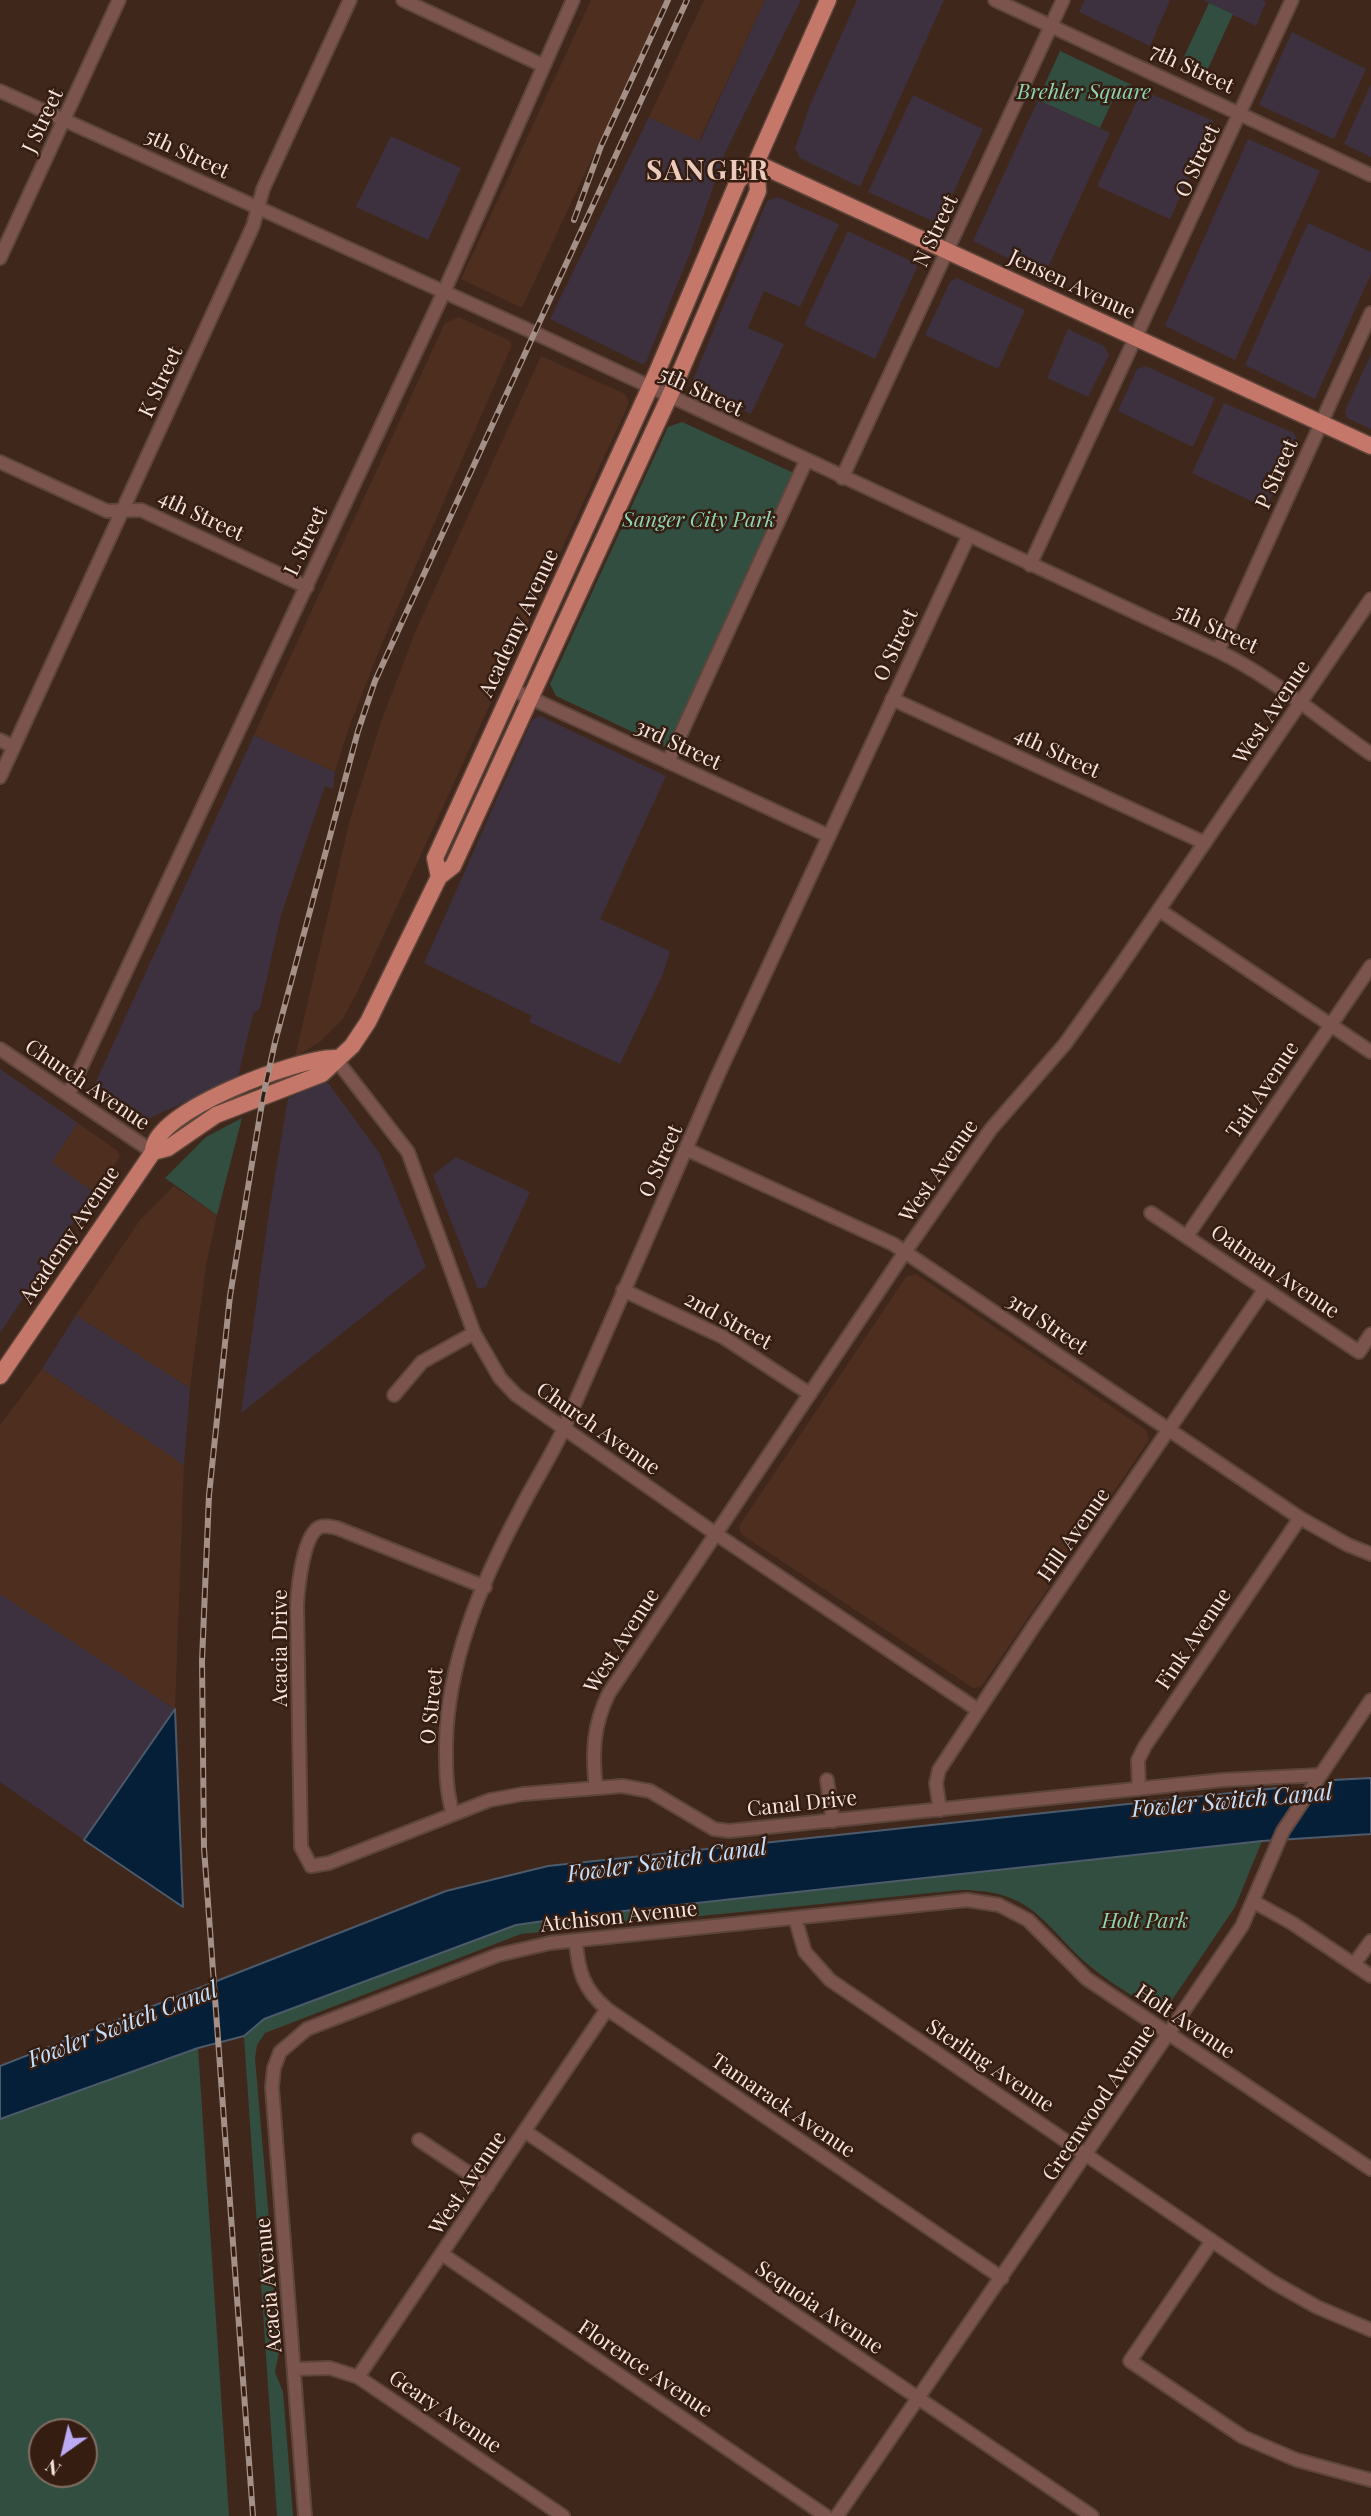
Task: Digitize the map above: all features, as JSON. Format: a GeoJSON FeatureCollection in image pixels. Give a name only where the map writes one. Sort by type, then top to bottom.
{"type":"FeatureCollection","features":[{"type":"Feature","properties":{"kind":"main road"},"geometry":{"type":"LineString","coordinates":[[756,163],[828,0]]}},
{"type":"Feature","properties":{"kind":"main road","name":"Jensen Avenue"},"geometry":{"type":"LineString","coordinates":[[756,163],[1371,446]]}},
{"type":"Feature","properties":{"kind":"main road","name":"Academy Avenue"},"geometry":{"type":"LineString","coordinates":[[439,877],[435,858],[650,388],[738,181],[756,163]]}},
{"type":"Feature","properties":{"kind":"main road","name":"Academy Avenue"},"geometry":{"type":"LineString","coordinates":[[0,1376],[153,1152],[153,1146],[163,1130],[207,1101],[307,1060],[335,1058],[352,1046],[368,1022],[439,877],[453,866],[669,398],[758,191],[756,163]]}},
{"type":"Feature","properties":{"kind":"main road"},"geometry":{"type":"LineString","coordinates":[[593,563],[593,538],[606,508],[601,495]]}},
{"type":"Feature","properties":{"kind":"street","name":"J Street"},"geometry":{"type":"LineString","coordinates":[[0,258],[119,0]]}},
{"type":"Feature","properties":{"kind":"street","name":"K Street"},"geometry":{"type":"LineString","coordinates":[[0,778],[124,509],[258,208],[263,189],[351,0]]}},
{"type":"Feature","properties":{"kind":"street"},"geometry":{"type":"LineString","coordinates":[[403,0],[542,65]]}},
{"type":"Feature","properties":{"kind":"street","name":"L Street"},"geometry":{"type":"LineString","coordinates":[[68,1095],[443,294],[573,0]]}},
{"type":"Feature","properties":{"kind":"street","name":"7th Street"},"geometry":{"type":"LineString","coordinates":[[995,0],[1371,175]]}},
{"type":"Feature","properties":{"kind":"street","name":"N Street"},"geometry":{"type":"LineString","coordinates":[[842,478],[1063,0]]}},
{"type":"Feature","properties":{"kind":"street","name":"O Street"},"geometry":{"type":"LineString","coordinates":[[1030,565],[1292,0]]}},
{"type":"Feature","properties":{"kind":"street","name":"5th Street"},"geometry":{"type":"LineString","coordinates":[[0,91],[1218,651],[1259,671],[1371,754]]}},
{"type":"Feature","properties":{"kind":"street","name":"P Street"},"geometry":{"type":"LineString","coordinates":[[1218,651],[1371,313]]}},
{"type":"Feature","properties":{"kind":"street"},"geometry":{"type":"LineString","coordinates":[[668,762],[806,461]]}},
{"type":"Feature","properties":{"kind":"street","name":"4th Street"},"geometry":{"type":"LineString","coordinates":[[0,462],[107,511],[141,510],[307,587]]}},
{"type":"Feature","properties":{"kind":"street","name":"O Street"},"geometry":{"type":"LineString","coordinates":[[453,1814],[446,1782],[447,1701],[457,1659],[485,1587],[519,1511],[563,1430],[688,1150],[718,1075],[968,537]]}},
{"type":"Feature","properties":{"kind":"street","name":"West Avenue"},"geometry":{"type":"LineString","coordinates":[[596,1788],[592,1755],[599,1712],[905,1252],[991,1129],[1065,1044],[1371,599]]}},
{"type":"Feature","properties":{"kind":"street","name":"3rd Street"},"geometry":{"type":"LineString","coordinates":[[511,688],[829,836]]}},
{"type":"Feature","properties":{"kind":"street","name":"4th Street"},"geometry":{"type":"LineString","coordinates":[[892,699],[1205,843]]}},
{"type":"Feature","properties":{"kind":"street"},"geometry":{"type":"LineString","coordinates":[[0,740],[14,747]]}},
{"type":"Feature","properties":{"kind":"street"},"geometry":{"type":"LineString","coordinates":[[1158,910],[1371,1052]]}},
{"type":"Feature","properties":{"kind":"street","name":"Tait Avenue"},"geometry":{"type":"LineString","coordinates":[[1187,1236],[1371,966]]}},
{"type":"Feature","properties":{"kind":"street","name":"Church Avenue"},"geometry":{"type":"LineString","coordinates":[[0,1049],[153,1152]]}},
{"type":"Feature","properties":{"kind":"street","name":"Church Avenue"},"geometry":{"type":"LineString","coordinates":[[335,1058],[408,1152],[474,1334],[500,1378],[539,1413],[563,1430],[978,1710]]}},
{"type":"Feature","properties":{"kind":"street","name":"3rd Street"},"geometry":{"type":"LineString","coordinates":[[688,1150],[880,1237],[1300,1518],[1348,1545],[1371,1554]]}},
{"type":"Feature","properties":{"kind":"street","name":"Oatman Avenue"},"geometry":{"type":"LineString","coordinates":[[1151,1213],[1359,1352],[1371,1334]]}},
{"type":"Feature","properties":{"kind":"street","name":"Hill Avenue"},"geometry":{"type":"LineString","coordinates":[[940,1810],[937,1776],[978,1710],[1265,1289]]}},
{"type":"Feature","properties":{"kind":"street","name":"2nd Street"},"geometry":{"type":"LineString","coordinates":[[624,1290],[723,1338],[810,1394]]}},
{"type":"Feature","properties":{"kind":"street"},"geometry":{"type":"LineString","coordinates":[[394,1395],[422,1362],[474,1334]]}},
{"type":"Feature","properties":{"kind":"street","name":"Fink Avenue"},"geometry":{"type":"LineString","coordinates":[[1139,1789],[1138,1760],[1145,1746],[1300,1518]]}},
{"type":"Feature","properties":{"kind":"street","name":"Acacia Drive"},"geometry":{"type":"LineString","coordinates":[[311,1866],[301,1847],[297,1605],[300,1572],[312,1534],[325,1525],[337,1528],[485,1587]]}},
{"type":"Feature","properties":{"kind":"street","name":"Greenwood Avenue"},"geometry":{"type":"LineString","coordinates":[[837,2516],[1242,1926],[1283,1830],[1371,1700]]}},
{"type":"Feature","properties":{"kind":"street","name":"Canal Drive"},"geometry":{"type":"LineString","coordinates":[[311,1866],[328,1863],[453,1814],[508,1796],[622,1786],[650,1791],[714,1829],[729,1831],[1139,1789],[1320,1774]]}},
{"type":"Feature","properties":{"kind":"street"},"geometry":{"type":"LineString","coordinates":[[827,1780],[833,1821]]}},
{"type":"Feature","properties":{"kind":"street","name":"Atchison Avenue"},"geometry":{"type":"LineString","coordinates":[[280,2052],[307,2029],[523,1947],[967,1900],[984,1901]]}},
{"type":"Feature","properties":{"kind":"street","name":"Holt Avenue"},"geometry":{"type":"LineString","coordinates":[[984,1901],[1028,1920],[1087,1979],[1371,2169]]}},
{"type":"Feature","properties":{"kind":"street"},"geometry":{"type":"LineString","coordinates":[[1254,1902],[1292,1923],[1371,1976]]}},
{"type":"Feature","properties":{"kind":"street","name":"Sterling Avenue"},"geometry":{"type":"LineString","coordinates":[[795,1918],[805,1952],[830,1980],[1292,2294],[1342,2320],[1371,2330]]}},
{"type":"Feature","properties":{"kind":"street"},"geometry":{"type":"LineString","coordinates":[[1354,1964],[1371,1941]]}},
{"type":"Feature","properties":{"kind":"street","name":"Tamarack Avenue"},"geometry":{"type":"LineString","coordinates":[[576,1942],[578,1968],[583,1983],[607,2009],[1002,2278]]}},
{"type":"Feature","properties":{"kind":"street","name":"West Avenue"},"geometry":{"type":"LineString","coordinates":[[358,2377],[607,2009]]}},
{"type":"Feature","properties":{"kind":"street","name":"Acacia Avenue"},"geometry":{"type":"LineString","coordinates":[[280,2052],[274,2067],[272,2087],[305,2516]]}},
{"type":"Feature","properties":{"kind":"street","name":"Sequoia Avenue"},"geometry":{"type":"LineString","coordinates":[[526,2132],[1092,2516]]}},
{"type":"Feature","properties":{"kind":"street"},"geometry":{"type":"LineString","coordinates":[[419,2140],[488,2186]]}},
{"type":"Feature","properties":{"kind":"street"},"geometry":{"type":"LineString","coordinates":[[1212,2241],[1130,2361],[1243,2437],[1297,2460],[1371,2480]]}},
{"type":"Feature","properties":{"kind":"street","name":"Florence Avenue"},"geometry":{"type":"LineString","coordinates":[[442,2255],[826,2516]]}},
{"type":"Feature","properties":{"kind":"street","name":"Geary Avenue"},"geometry":{"type":"LineString","coordinates":[[295,2369],[330,2368],[358,2377],[563,2516]]}},
{"type":"Feature","properties":{"kind":"shaded area"},"geometry":{"type":"Polygon","coordinates":[[[591,0],[666,0],[522,308],[461,279],[591,0]]]}},
{"type":"Feature","properties":{"kind":"shaded area"},"geometry":{"type":"Polygon","coordinates":[[[704,0],[765,0],[699,141],[649,117],[704,0]]]}},
{"type":"Feature","properties":{"kind":"shaded area"},"geometry":{"type":"Polygon","coordinates":[[[765,0],[801,0],[725,153],[692,248],[646,362],[642,364],[550,319],[649,117],[700,141],[765,0]]]}},
{"type":"Feature","properties":{"kind":"shaded area"},"geometry":{"type":"Polygon","coordinates":[[[857,0],[944,0],[860,187],[800,158],[795,148],[810,105],[857,0]]]}},
{"type":"Feature","properties":{"kind":"shaded area"},"geometry":{"type":"Polygon","coordinates":[[[1085,0],[1170,0],[1150,46],[1079,12],[1085,0]]]}},
{"type":"Feature","properties":{"kind":"shaded area"},"geometry":{"type":"Polygon","coordinates":[[[1203,0],[1262,0],[1266,2],[1256,26],[1203,0]]]}},
{"type":"Feature","properties":{"kind":"shaded area"},"geometry":{"type":"Polygon","coordinates":[[[1292,32],[1366,69],[1334,139],[1259,105],[1292,32]]]}},
{"type":"Feature","properties":{"kind":"shaded area"},"geometry":{"type":"Polygon","coordinates":[[[1371,84],[1371,157],[1344,144],[1371,84]]]}},
{"type":"Feature","properties":{"kind":"shaded area"},"geometry":{"type":"Polygon","coordinates":[[[1142,90],[1214,121],[1170,219],[1097,186],[1142,90]]]}},
{"type":"Feature","properties":{"kind":"shaded area"},"geometry":{"type":"Polygon","coordinates":[[[913,95],[983,129],[939,224],[868,192],[913,95]]]}},
{"type":"Feature","properties":{"kind":"shaded area"},"geometry":{"type":"Polygon","coordinates":[[[1038,100],[1110,133],[1044,276],[973,241],[1038,100]]]}},
{"type":"Feature","properties":{"kind":"shaded area"},"geometry":{"type":"Polygon","coordinates":[[[391,136],[461,168],[428,240],[356,207],[391,136]]]}},
{"type":"Feature","properties":{"kind":"shaded area"},"geometry":{"type":"Polygon","coordinates":[[[1248,139],[1320,171],[1235,360],[1165,326],[1248,139]]]}},
{"type":"Feature","properties":{"kind":"shaded area"},"geometry":{"type":"Polygon","coordinates":[[[778,197],[839,224],[800,307],[764,291],[748,328],[784,344],[751,414],[696,388],[692,382],[767,201],[778,197]]]}},
{"type":"Feature","properties":{"kind":"shaded area"},"geometry":{"type":"Polygon","coordinates":[[[1308,223],[1371,252],[1371,274],[1315,399],[1245,365],[1308,223]]]}},
{"type":"Feature","properties":{"kind":"shaded area"},"geometry":{"type":"Polygon","coordinates":[[[848,231],[915,263],[917,268],[875,359],[804,325],[848,231]]]}},
{"type":"Feature","properties":{"kind":"shaded area"},"geometry":{"type":"Polygon","coordinates":[[[957,278],[1025,310],[998,369],[925,335],[950,282],[957,278]]]}},
{"type":"Feature","properties":{"kind":"shaded area"},"geometry":{"type":"Polygon","coordinates":[[[459,317],[508,340],[512,345],[383,641],[348,730],[335,772],[254,735],[445,323],[459,317]]]}},
{"type":"Feature","properties":{"kind":"shaded area"},"geometry":{"type":"Polygon","coordinates":[[[1068,329],[1104,346],[1109,355],[1088,397],[1047,378],[1068,329]]]}},
{"type":"Feature","properties":{"kind":"shaded area"},"geometry":{"type":"Polygon","coordinates":[[[1371,354],[1371,429],[1347,418],[1345,411],[1371,354]]]}},
{"type":"Feature","properties":{"kind":"shaded area"},"geometry":{"type":"Polygon","coordinates":[[[541,356],[625,394],[629,403],[358,991],[342,1020],[320,1042],[295,1057],[350,819],[382,719],[416,630],[541,356]]]}},
{"type":"Feature","properties":{"kind":"shaded area"},"geometry":{"type":"Polygon","coordinates":[[[1146,366],[1215,398],[1193,447],[1118,411],[1137,369],[1146,366]]]}},
{"type":"Feature","properties":{"kind":"shaded area"},"geometry":{"type":"Polygon","coordinates":[[[1224,403],[1294,433],[1297,440],[1266,508],[1192,473],[1224,403]]]}},
{"type":"Feature","properties":{"kind":"shaded area"},"geometry":{"type":"Polygon","coordinates":[[[540,716],[666,776],[600,919],[670,951],[663,974],[620,1064],[529,1022],[532,1016],[424,963],[532,720],[540,716]]]}},
{"type":"Feature","properties":{"kind":"shaded area"},"geometry":{"type":"Polygon","coordinates":[[[254,735],[335,772],[333,789],[325,786],[281,915],[260,1008],[253,1014],[238,1077],[146,1120],[139,1120],[96,1093],[94,1086],[254,735]]]}},
{"type":"Feature","properties":{"kind":"shaded area"},"geometry":{"type":"Polygon","coordinates":[[[0,1069],[78,1123],[52,1162],[94,1192],[0,1333],[0,1069]]]}},
{"type":"Feature","properties":{"kind":"shaded area"},"geometry":{"type":"Polygon","coordinates":[[[324,1082],[329,1084],[380,1154],[426,1267],[241,1413],[288,1098],[324,1082]]]}},
{"type":"Feature","properties":{"kind":"shaded area"},"geometry":{"type":"Polygon","coordinates":[[[78,1123],[118,1151],[120,1157],[94,1192],[52,1162],[78,1123]]]}},
{"type":"Feature","properties":{"kind":"shaded area"},"geometry":{"type":"Polygon","coordinates":[[[456,1157],[530,1192],[486,1287],[478,1289],[433,1175],[456,1157]]]}},
{"type":"Feature","properties":{"kind":"shaded area"},"geometry":{"type":"Polygon","coordinates":[[[174,1186],[217,1215],[206,1265],[190,1388],[76,1315],[140,1220],[174,1186]]]}},
{"type":"Feature","properties":{"kind":"shaded area"},"geometry":{"type":"Polygon","coordinates":[[[916,1274],[1146,1430],[1149,1440],[981,1687],[973,1688],[741,1534],[739,1526],[906,1277],[916,1274]]]}},
{"type":"Feature","properties":{"kind":"shaded area"},"geometry":{"type":"Polygon","coordinates":[[[76,1315],[190,1388],[184,1465],[42,1369],[76,1315]]]}},
{"type":"Feature","properties":{"kind":"shaded area"},"geometry":{"type":"Polygon","coordinates":[[[42,1369],[184,1465],[175,1709],[0,1594],[0,1425],[42,1369]]]}},
{"type":"Feature","properties":{"kind":"shaded area"},"geometry":{"type":"Polygon","coordinates":[[[0,1594],[175,1709],[84,1840],[0,1782],[0,1594]]]}},
{"type":"Feature","properties":{"kind":"green space"},"geometry":{"type":"Polygon","coordinates":[[[1209,3],[1233,14],[1206,73],[1182,61],[1209,3]]]}},
{"type":"Feature","properties":{"kind":"green space","name":"Brehler Square"},"geometry":{"type":"Polygon","coordinates":[[[1060,51],[1132,85],[1127,95],[1115,95],[1100,128],[1038,100],[1060,51]]]}},
{"type":"Feature","properties":{"kind":"green space","name":"Sanger City Park"},"geometry":{"type":"Polygon","coordinates":[[[682,422],[796,474],[667,748],[556,696],[550,684],[668,427],[682,422]]]}},
{"type":"Feature","properties":{"kind":"green space"},"geometry":{"type":"Polygon","coordinates":[[[242,1118],[217,1215],[165,1178],[206,1137],[242,1118]]]}},
{"type":"Feature","properties":{"kind":"green space","name":"Holt Park"},"geometry":{"type":"Polygon","coordinates":[[[1262,1841],[1235,1907],[1168,2006],[1154,2010],[1091,1967],[1048,1924],[1022,1903],[1006,1896],[961,1890],[521,1934],[265,2033],[257,2045],[255,2058],[280,2347],[275,2372],[283,2392],[293,2516],[277,2516],[244,2036],[264,2019],[516,1925],[1262,1841]]]}},
{"type":"Feature","properties":{"kind":"green space"},"geometry":{"type":"Polygon","coordinates":[[[198,2048],[229,2516],[0,2516],[0,2119],[198,2048]]]}},
{"type":"Feature","properties":{"kind":"water"},"geometry":{"type":"Polygon","coordinates":[[[175,1709],[183,1907],[84,1840],[175,1709]]]}},
{"type":"Feature","properties":{"kind":"water","name":"Fowler Switch Canal"},"geometry":{"type":"Polygon","coordinates":[[[1371,1778],[1371,1834],[1262,1841],[516,1925],[264,2019],[244,2036],[198,2048],[0,2119],[0,2066],[446,1891],[548,1866],[1287,1787],[1291,1791],[1326,1790],[1333,1780],[1371,1778]]]}},
{"type":"Feature","properties":{"kind":"railway"},"geometry":{"type":"LineString","coordinates":[[574,220],[601,146],[668,0]]}},
{"type":"Feature","properties":{"kind":"railway"},"geometry":{"type":"LineString","coordinates":[[253,2516],[204,1848],[202,1661],[209,1495],[230,1296],[263,1097],[275,1042],[358,731],[375,681],[687,0]]}},
{"type":"Feature","properties":{"kind":"district","name":"SANGER"},"geometry":{"type":"Point","coordinates":[708,171]}}]}
